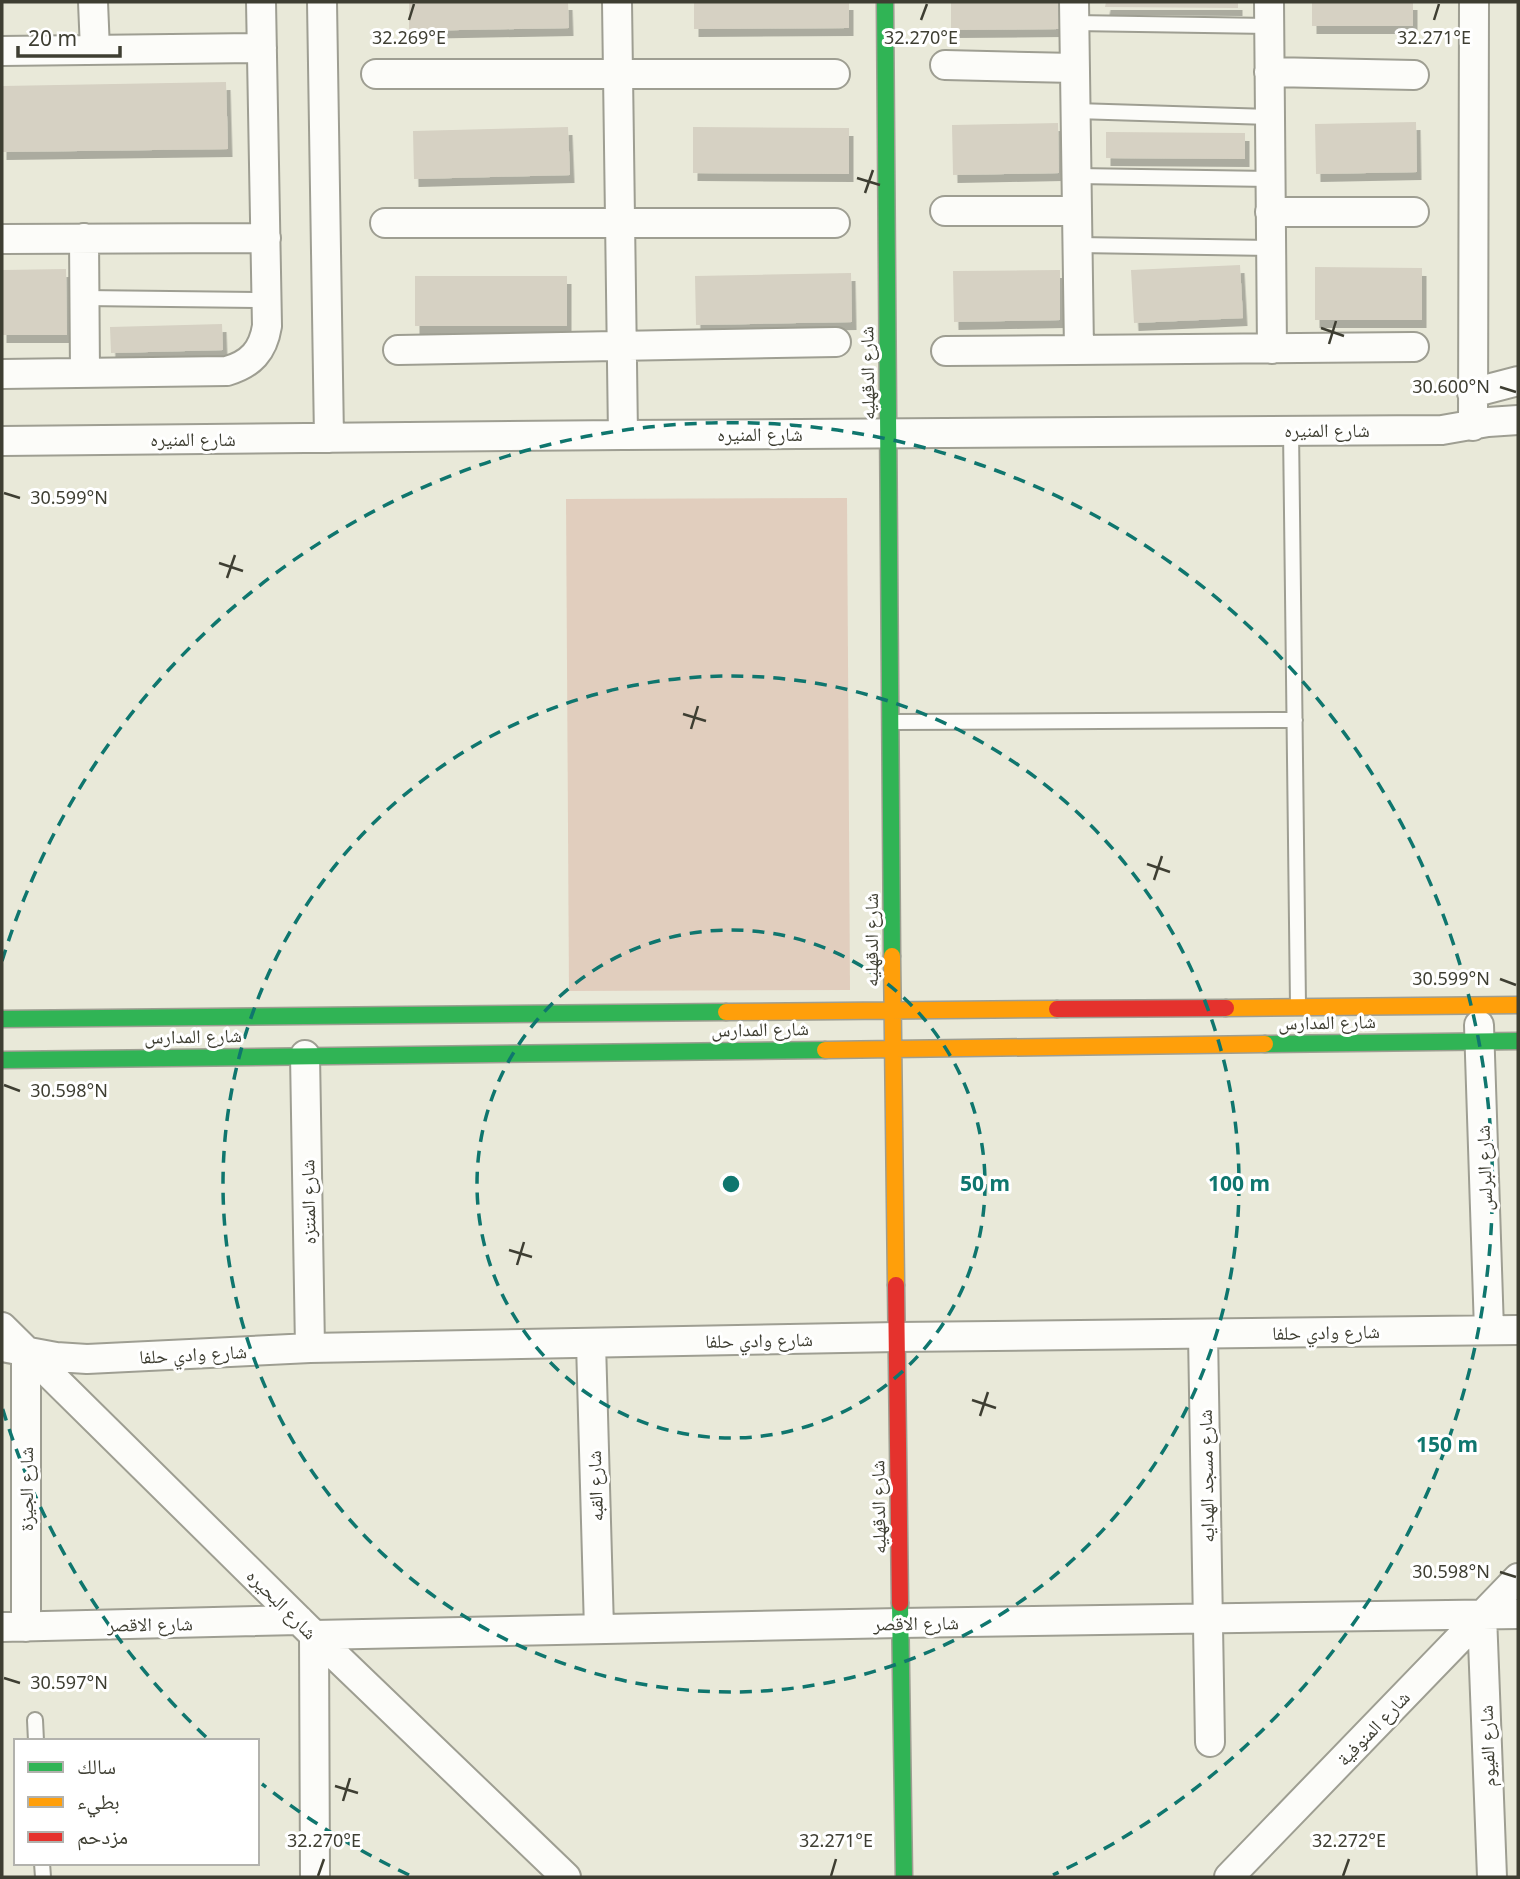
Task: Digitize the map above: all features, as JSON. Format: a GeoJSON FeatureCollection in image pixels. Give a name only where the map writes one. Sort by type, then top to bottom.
{"type":"FeatureCollection","features":[{"type":"Feature","properties":{"kind":"main road","name":"شارع الدقهليه"},"geometry":{"type":"LineString","coordinates":[[885,2],[892,1048],[904,1877]]}},
{"type":"Feature","properties":{"kind":"main road","name":"شارع المدارس"},"geometry":{"type":"LineString","coordinates":[[2,1019],[1518,1005]]}},
{"type":"Feature","properties":{"kind":"main road","name":"شارع المدارس"},"geometry":{"type":"LineString","coordinates":[[2,1060],[1518,1041]]}},
{"type":"Feature","properties":{"kind":"street"},"geometry":{"type":"LineString","coordinates":[[93,2],[95,50]]}},
{"type":"Feature","properties":{"kind":"street"},"geometry":{"type":"LineString","coordinates":[[2,374],[227,371],[239,368],[259,351],[267,326],[261,2]]}},
{"type":"Feature","properties":{"kind":"street"},"geometry":{"type":"LineString","coordinates":[[322,2],[329,438]]}},
{"type":"Feature","properties":{"kind":"street"},"geometry":{"type":"LineString","coordinates":[[617,2],[623,435]]}},
{"type":"Feature","properties":{"kind":"street"},"geometry":{"type":"LineString","coordinates":[[1473,426],[1474,2]]}},
{"type":"Feature","properties":{"kind":"street"},"geometry":{"type":"LineString","coordinates":[[1074,13],[1079,350]]}},
{"type":"Feature","properties":{"kind":"street"},"geometry":{"type":"LineString","coordinates":[[1269,14],[1272,349]]}},
{"type":"Feature","properties":{"kind":"street"},"geometry":{"type":"LineString","coordinates":[[2,51],[262,48]]}},
{"type":"Feature","properties":{"kind":"street"},"geometry":{"type":"LineString","coordinates":[[945,65],[1075,68]]}},
{"type":"Feature","properties":{"kind":"street"},"geometry":{"type":"LineString","coordinates":[[1269,72],[1414,75]]}},
{"type":"Feature","properties":{"kind":"street"},"geometry":{"type":"LineString","coordinates":[[376,74],[835,74]]}},
{"type":"Feature","properties":{"kind":"street"},"geometry":{"type":"LineString","coordinates":[[945,211],[1077,211]]}},
{"type":"Feature","properties":{"kind":"street"},"geometry":{"type":"LineString","coordinates":[[1270,212],[1414,212]]}},
{"type":"Feature","properties":{"kind":"street"},"geometry":{"type":"LineString","coordinates":[[385,223],[835,223]]}},
{"type":"Feature","properties":{"kind":"street"},"geometry":{"type":"LineString","coordinates":[[84,238],[85,372]]}},
{"type":"Feature","properties":{"kind":"street"},"geometry":{"type":"LineString","coordinates":[[2,239],[266,238]]}},
{"type":"Feature","properties":{"kind":"street"},"geometry":{"type":"LineString","coordinates":[[398,350],[836,342]]}},
{"type":"Feature","properties":{"kind":"street"},"geometry":{"type":"LineString","coordinates":[[946,351],[1413,347]]}},
{"type":"Feature","properties":{"kind":"street"},"geometry":{"type":"LineString","coordinates":[[1472,393],[1518,381]]}},
{"type":"Feature","properties":{"kind":"street","name":"شارع المنيره"},"geometry":{"type":"LineString","coordinates":[[2,441],[1442,430],[1518,420]]}},
{"type":"Feature","properties":{"kind":"street","name":"شارع البرلس"},"geometry":{"type":"LineString","coordinates":[[1478,1005],[1489,1330]]}},
{"type":"Feature","properties":{"kind":"street","name":"شارع المنتزه"},"geometry":{"type":"LineString","coordinates":[[305,1055],[310,1348]]}},
{"type":"Feature","properties":{"kind":"street","name":"شارع البحيره"},"geometry":{"type":"LineString","coordinates":[[2,1326],[14,1349],[566,1877]]}},
{"type":"Feature","properties":{"kind":"street","name":"شارع وادي حلفا"},"geometry":{"type":"LineString","coordinates":[[14,1349],[64,1358],[87,1359],[310,1348],[897,1337],[1518,1330]]}},
{"type":"Feature","properties":{"kind":"street","name":"شارع مسجد الهدايه"},"geometry":{"type":"LineString","coordinates":[[1203,1334],[1210,1742]]}},
{"type":"Feature","properties":{"kind":"street","name":"شارع القبه"},"geometry":{"type":"LineString","coordinates":[[591,1343],[599,1629]]}},
{"type":"Feature","properties":{"kind":"street","name":"شارع الجيزة"},"geometry":{"type":"LineString","coordinates":[[14,1349],[14,1627]]}},
{"type":"Feature","properties":{"kind":"street","name":"شارع المنوفية"},"geometry":{"type":"LineString","coordinates":[[1229,1877],[1518,1578]]}},
{"type":"Feature","properties":{"kind":"street","name":"شارع الفيوم"},"geometry":{"type":"LineString","coordinates":[[1482,1615],[1492,1877]]}},
{"type":"Feature","properties":{"kind":"street","name":"شارع الاقصر"},"geometry":{"type":"LineString","coordinates":[[14,1627],[599,1629],[1518,1615]]}},
{"type":"Feature","properties":{"kind":"street"},"geometry":{"type":"LineString","coordinates":[[306,1628],[315,1877]]}},
{"type":"Feature","properties":{"kind":"lane"},"geometry":{"type":"LineString","coordinates":[[1074,13],[1269,14]]}},
{"type":"Feature","properties":{"kind":"lane"},"geometry":{"type":"LineString","coordinates":[[1076,111],[1270,117]]}},
{"type":"Feature","properties":{"kind":"lane"},"geometry":{"type":"LineString","coordinates":[[1077,176],[1270,179]]}},
{"type":"Feature","properties":{"kind":"lane"},"geometry":{"type":"LineString","coordinates":[[1078,245],[1271,248]]}},
{"type":"Feature","properties":{"kind":"lane"},"geometry":{"type":"LineString","coordinates":[[84,298],[267,300]]}},
{"type":"Feature","properties":{"kind":"lane"},"geometry":{"type":"LineString","coordinates":[[1291,430],[1298,1006]]}},
{"type":"Feature","properties":{"kind":"lane"},"geometry":{"type":"LineString","coordinates":[[891,722],[1294,720]]}},
{"type":"Feature","properties":{"kind":"lane"},"geometry":{"type":"LineString","coordinates":[[35,1720],[36,1739]]}},
{"type":"Feature","properties":{"kind":"shaded area"},"geometry":{"type":"Polygon","coordinates":[[[847,498],[850,990],[569,991],[566,499],[847,498]]]}},
{"type":"Feature","properties":{"kind":"building"},"geometry":{"type":"Polygon","coordinates":[[[409,2],[568,2],[569,28],[409,31],[409,2]]]}},
{"type":"Feature","properties":{"kind":"building"},"geometry":{"type":"Polygon","coordinates":[[[694,2],[849,2],[849,28],[694,29],[694,2]]]}},
{"type":"Feature","properties":{"kind":"building"},"geometry":{"type":"Polygon","coordinates":[[[951,2],[1058,2],[1059,29],[951,30],[951,2]]]}},
{"type":"Feature","properties":{"kind":"building"},"geometry":{"type":"Polygon","coordinates":[[[1106,2],[1238,2],[1238,8],[1105,7],[1106,2]]]}},
{"type":"Feature","properties":{"kind":"building"},"geometry":{"type":"Polygon","coordinates":[[[1312,2],[1413,2],[1413,26],[1312,26],[1312,2]]]}},
{"type":"Feature","properties":{"kind":"building"},"geometry":{"type":"Polygon","coordinates":[[[226,82],[228,149],[2,152],[2,86],[226,82]]]}},
{"type":"Feature","properties":{"kind":"building"},"geometry":{"type":"Polygon","coordinates":[[[1416,122],[1417,172],[1316,174],[1315,124],[1416,122]]]}},
{"type":"Feature","properties":{"kind":"building"},"geometry":{"type":"Polygon","coordinates":[[[1058,123],[1059,173],[953,175],[952,125],[1058,123]]]}},
{"type":"Feature","properties":{"kind":"building"},"geometry":{"type":"Polygon","coordinates":[[[568,127],[570,175],[414,179],[413,131],[568,127]]]}},
{"type":"Feature","properties":{"kind":"building"},"geometry":{"type":"Polygon","coordinates":[[[693,127],[849,128],[849,174],[693,173],[693,127]]]}},
{"type":"Feature","properties":{"kind":"building"},"geometry":{"type":"Polygon","coordinates":[[[1106,132],[1245,133],[1245,159],[1106,158],[1106,132]]]}},
{"type":"Feature","properties":{"kind":"building"},"geometry":{"type":"Polygon","coordinates":[[[1240,265],[1243,318],[1134,323],[1131,270],[1240,265]]]}},
{"type":"Feature","properties":{"kind":"building"},"geometry":{"type":"Polygon","coordinates":[[[1315,267],[1422,268],[1422,320],[1315,320],[1315,267]]]}},
{"type":"Feature","properties":{"kind":"building"},"geometry":{"type":"Polygon","coordinates":[[[66,269],[67,335],[2,335],[2,270],[66,269]]]}},
{"type":"Feature","properties":{"kind":"building"},"geometry":{"type":"Polygon","coordinates":[[[1060,270],[1060,320],[954,322],[953,271],[1060,270]]]}},
{"type":"Feature","properties":{"kind":"building"},"geometry":{"type":"Polygon","coordinates":[[[851,273],[852,322],[696,325],[695,276],[851,273]]]}},
{"type":"Feature","properties":{"kind":"building"},"geometry":{"type":"Polygon","coordinates":[[[415,276],[567,276],[567,326],[415,326],[415,276]]]}},
{"type":"Feature","properties":{"kind":"building"},"geometry":{"type":"Polygon","coordinates":[[[222,324],[223,350],[111,353],[110,327],[222,324]]]}},
{"type":"Feature","properties":{"kind":"traffic: fast"},"geometry":{"type":"LineString","coordinates":[[885,2],[892,956]]}},
{"type":"Feature","properties":{"kind":"traffic: fast"},"geometry":{"type":"LineString","coordinates":[[2,1019],[726,1012]]}},
{"type":"Feature","properties":{"kind":"traffic: fast"},"geometry":{"type":"LineString","coordinates":[[1265,1044],[1518,1041]]}},
{"type":"Feature","properties":{"kind":"traffic: fast"},"geometry":{"type":"LineString","coordinates":[[2,1060],[825,1050]]}},
{"type":"Feature","properties":{"kind":"traffic: fast"},"geometry":{"type":"LineString","coordinates":[[900,1603],[904,1877]]}},
{"type":"Feature","properties":{"kind":"traffic: slow"},"geometry":{"type":"LineString","coordinates":[[892,956],[896,1285]]}},
{"type":"Feature","properties":{"kind":"traffic: slow"},"geometry":{"type":"LineString","coordinates":[[1226,1008],[1518,1005]]}},
{"type":"Feature","properties":{"kind":"traffic: slow"},"geometry":{"type":"LineString","coordinates":[[726,1012],[1057,1009]]}},
{"type":"Feature","properties":{"kind":"traffic: slow"},"geometry":{"type":"LineString","coordinates":[[825,1050],[1265,1044]]}},
{"type":"Feature","properties":{"kind":"traffic: jam"},"geometry":{"type":"LineString","coordinates":[[1057,1009],[1226,1008]]}},
{"type":"Feature","properties":{"kind":"traffic: jam"},"geometry":{"type":"LineString","coordinates":[[896,1285],[900,1603]]}}]}
